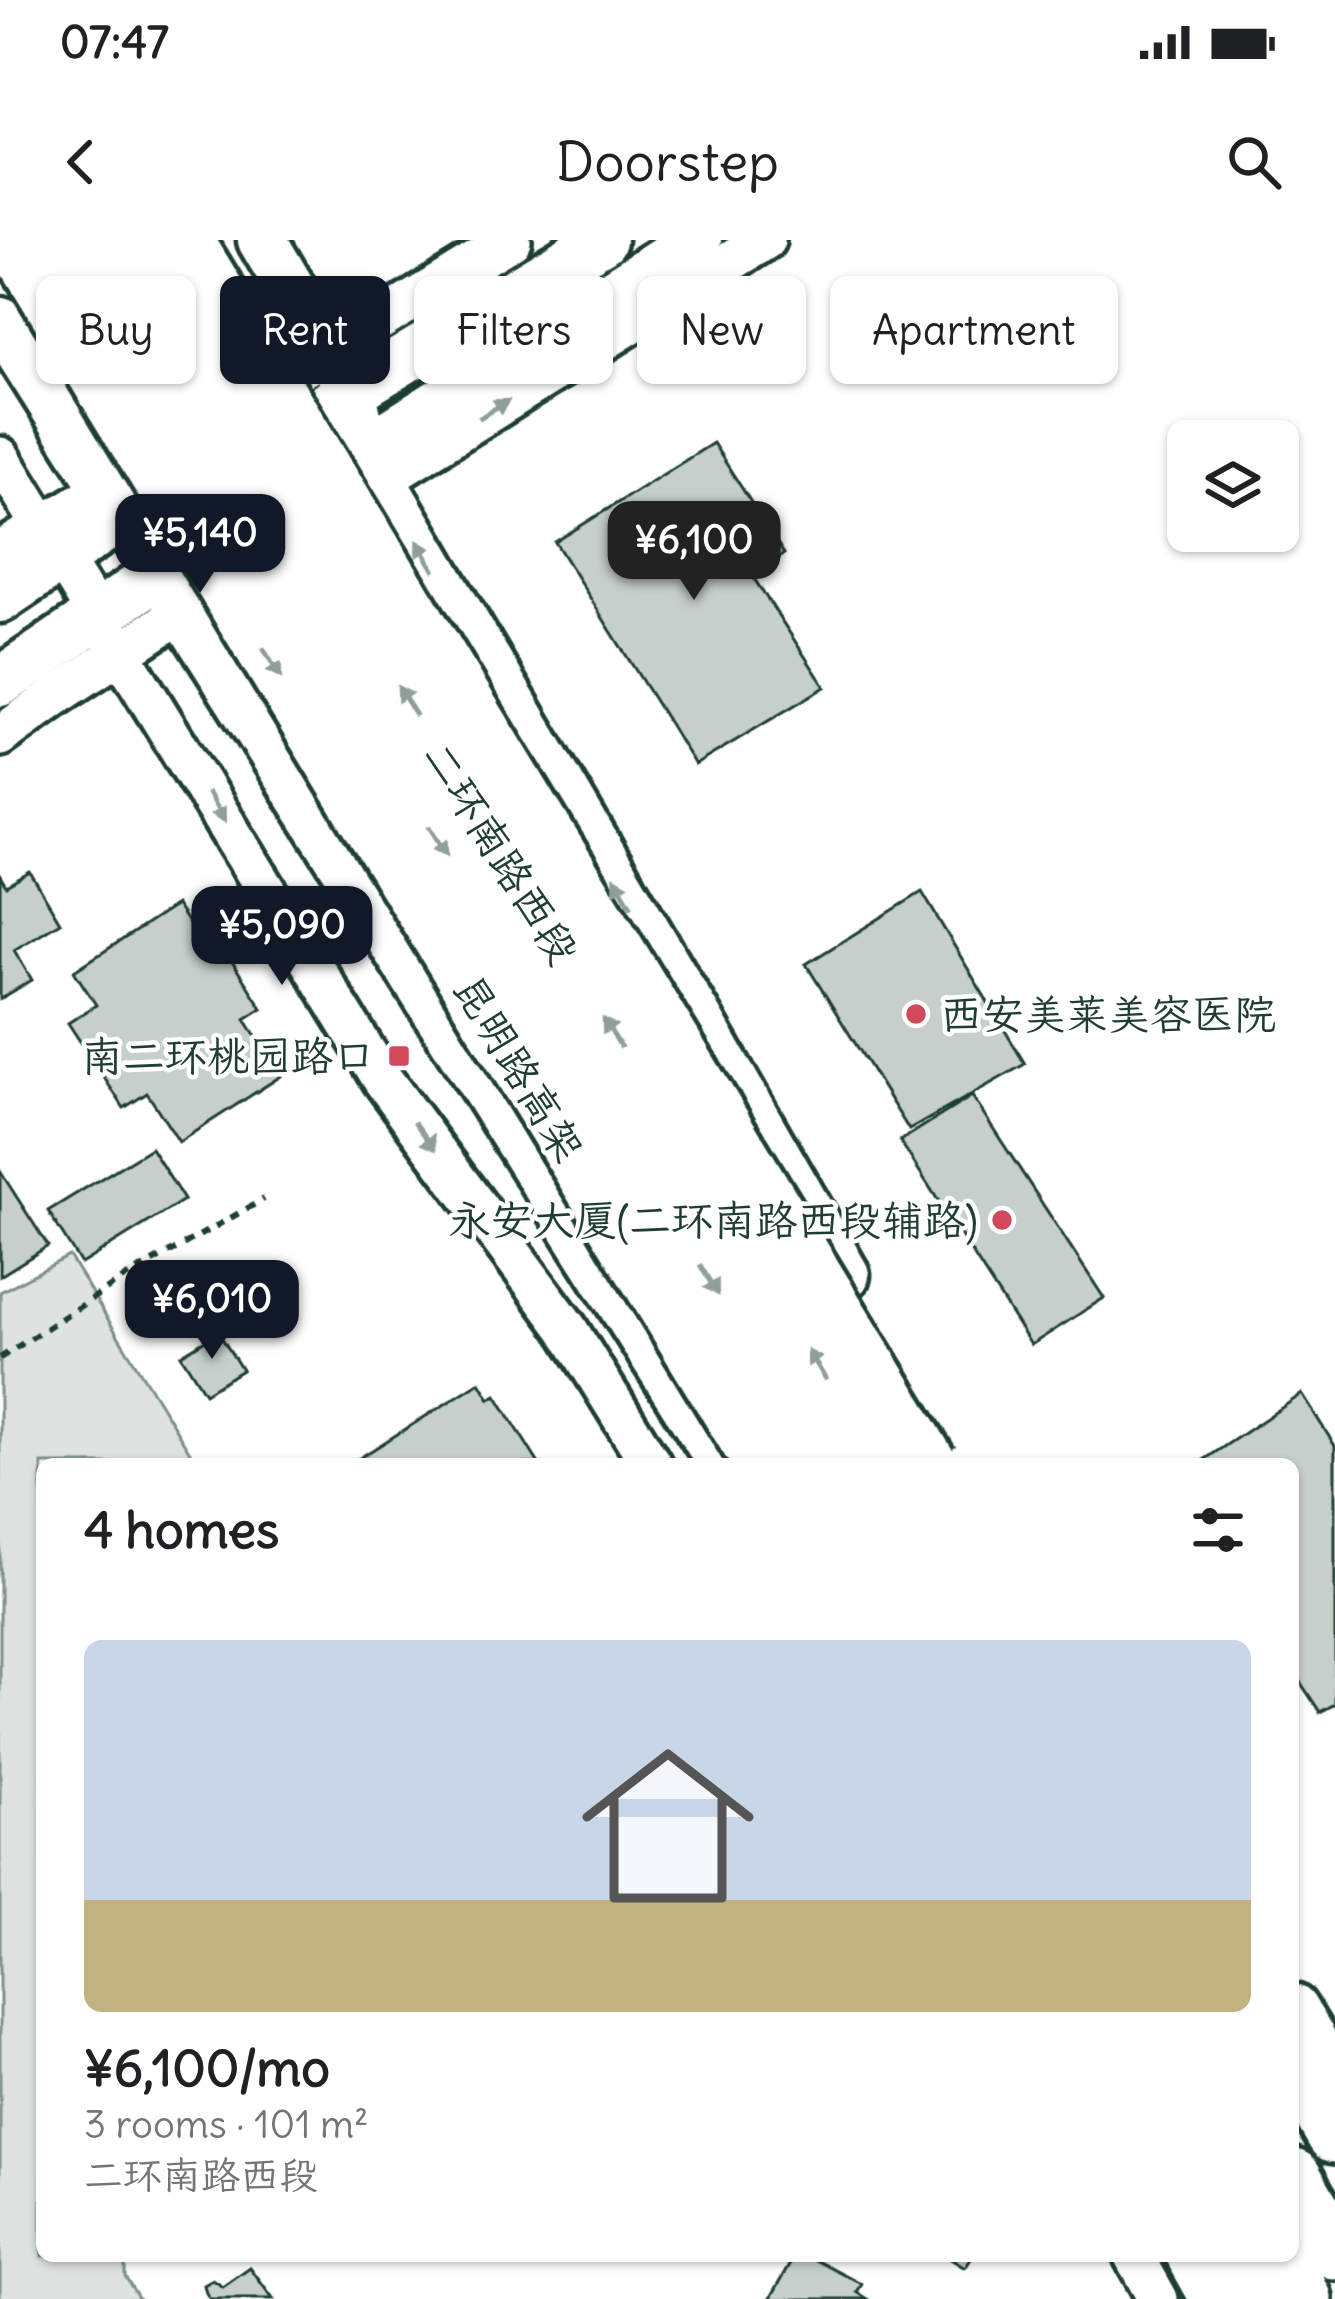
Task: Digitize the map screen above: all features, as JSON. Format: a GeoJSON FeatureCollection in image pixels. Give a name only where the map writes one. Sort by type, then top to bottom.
{"type":"FeatureCollection","features":[{"type":"Feature","properties":{"kind":"highway","name":"昆明路高架"},"geometry":{"type":"LineString","coordinates":[[15,240],[759,1458]]}},
{"type":"Feature","properties":{"kind":"highway","name":"二环南路西段"},"geometry":{"type":"LineString","coordinates":[[69,240],[818,1458]]}},
{"type":"Feature","properties":{"kind":"highway","name":"二环南路西段"},"geometry":{"type":"LineString","coordinates":[[126,240],[875,1458]]}},
{"type":"Feature","properties":{"kind":"highway"},"geometry":{"type":"LineString","coordinates":[[184,240],[924,1458]]}},
{"type":"Feature","properties":{"kind":"highway"},"geometry":{"type":"LineString","coordinates":[[1299,2071],[1335,2134]]}},
{"type":"Feature","properties":{"kind":"highway"},"geometry":{"type":"LineString","coordinates":[[1299,2188],[1335,2251]]}},
{"type":"Feature","properties":{"kind":"highway"},"geometry":{"type":"LineString","coordinates":[[1235,2262],[1255,2299]]}},
{"type":"Feature","properties":{"kind":"highway"},"geometry":{"type":"LineString","coordinates":[[1282,2262],[1303,2299]]}},
{"type":"Feature","properties":{"kind":"main road","name":"二环南路西段"},"geometry":{"type":"LineString","coordinates":[[262,240],[283,276]]}},
{"type":"Feature","properties":{"kind":"main road"},"geometry":{"type":"LineString","coordinates":[[390,347],[602,240]]}},
{"type":"Feature","properties":{"kind":"main road"},"geometry":{"type":"LineString","coordinates":[[0,682],[109,633],[372,466],[697,240]]}},
{"type":"Feature","properties":{"kind":"main road"},"geometry":{"type":"LineString","coordinates":[[0,321],[719,1458]]}},
{"type":"Feature","properties":{"kind":"main road"},"geometry":{"type":"LineString","coordinates":[[0,598],[52,542],[319,384]]}},
{"type":"Feature","properties":{"kind":"main road","name":"二环南路西段"},"geometry":{"type":"LineString","coordinates":[[344,384],[372,466],[955,1458]]}},
{"type":"Feature","properties":{"kind":"main road"},"geometry":{"type":"LineString","coordinates":[[1299,2019],[1335,2078]]}},
{"type":"Feature","properties":{"kind":"main road"},"geometry":{"type":"LineString","coordinates":[[1194,2262],[1216,2299]]}},
{"type":"Feature","properties":{"kind":"street"},"geometry":{"type":"LineString","coordinates":[[390,333],[511,240]]}},
{"type":"Feature","properties":{"kind":"street"},"geometry":{"type":"LineString","coordinates":[[372,466],[765,240]]}},
{"type":"Feature","properties":{"kind":"street"},"geometry":{"type":"LineString","coordinates":[[0,457],[383,1080],[567,1328],[647,1458]]}},
{"type":"Feature","properties":{"kind":"street"},"geometry":{"type":"LineString","coordinates":[[0,552],[52,542]]}},
{"type":"Feature","properties":{"kind":"street"},"geometry":{"type":"LineString","coordinates":[[0,736],[109,633]]}},
{"type":"Feature","properties":{"kind":"street"},"geometry":{"type":"LineString","coordinates":[[1137,2262],[1158,2299]]}},
{"type":"Feature","properties":{"kind":"path"},"geometry":{"type":"LineString","coordinates":[[0,1358],[124,1278],[263,1199]]}},
{"type":"Feature","properties":{"kind":"shaded area"},"geometry":{"type":"Polygon","coordinates":[[[69,1256],[193,1458],[36,1458],[36,2262],[125,2262],[125,2276],[139,2299],[0,2299],[0,1292],[69,1256]]]}},
{"type":"Feature","properties":{"kind":"building"},"geometry":{"type":"Polygon","coordinates":[[[713,443],[784,554],[753,577],[825,687],[695,765],[555,542],[713,443]]]}},
{"type":"Feature","properties":{"kind":"building"},"geometry":{"type":"Polygon","coordinates":[[[30,872],[60,922],[14,950],[32,980],[0,999],[0,876],[6,886],[30,872]]]}},
{"type":"Feature","properties":{"kind":"building","name":"西安美莱美容医院"},"geometry":{"type":"Polygon","coordinates":[[[922,892],[1025,1064],[909,1130],[806,964],[922,892]]]}},
{"type":"Feature","properties":{"kind":"building"},"geometry":{"type":"Polygon","coordinates":[[[176,905],[207,951],[220,943],[262,1008],[245,1019],[281,1076],[179,1142],[147,1093],[124,1108],[68,1023],[96,1005],[74,971],[176,905]]]}},
{"type":"Feature","properties":{"kind":"building","name":"永安大厦(二环南路西段辅路)"},"geometry":{"type":"Polygon","coordinates":[[[972,1096],[1104,1298],[1031,1345],[900,1141],[972,1096]]]}},
{"type":"Feature","properties":{"kind":"building"},"geometry":{"type":"Polygon","coordinates":[[[151,1148],[184,1200],[81,1264],[48,1211],[151,1148]]]}},
{"type":"Feature","properties":{"kind":"building"},"geometry":{"type":"Polygon","coordinates":[[[0,1171],[48,1246],[0,1276],[0,1171]]]}},
{"type":"Feature","properties":{"kind":"building"},"geometry":{"type":"Polygon","coordinates":[[[218,1332],[242,1370],[205,1393],[181,1355],[218,1332]]]}},
{"type":"Feature","properties":{"kind":"building"},"geometry":{"type":"Polygon","coordinates":[[[480,1382],[490,1399],[496,1395],[535,1458],[360,1458],[480,1382]]]}},
{"type":"Feature","properties":{"kind":"building"},"geometry":{"type":"Polygon","coordinates":[[[1302,1394],[1335,1446],[1335,1704],[1320,1712],[1299,1680],[1299,1458],[1207,1458],[1302,1394]]]}},
{"type":"Feature","properties":{"kind":"building"},"geometry":{"type":"Polygon","coordinates":[[[792,2262],[820,2262],[862,2284],[857,2292],[868,2299],[770,2299],[792,2262]]]}},
{"type":"Feature","properties":{"kind":"building"},"geometry":{"type":"Polygon","coordinates":[[[250,2268],[273,2299],[210,2299],[206,2293],[204,2285],[213,2280],[223,2287],[250,2268]]]}},
{"type":"Feature","properties":{"kind":"place","name":"西安美莱美容医院"},"geometry":{"type":"Point","coordinates":[916,1014]}},
{"type":"Feature","properties":{"kind":"place","name":"南二环桃园路口"},"geometry":{"type":"Point","coordinates":[399,1056]}},
{"type":"Feature","properties":{"kind":"place","name":"永安大厦(二环南路西段辅路)"},"geometry":{"type":"Point","coordinates":[1002,1220]}}]}
